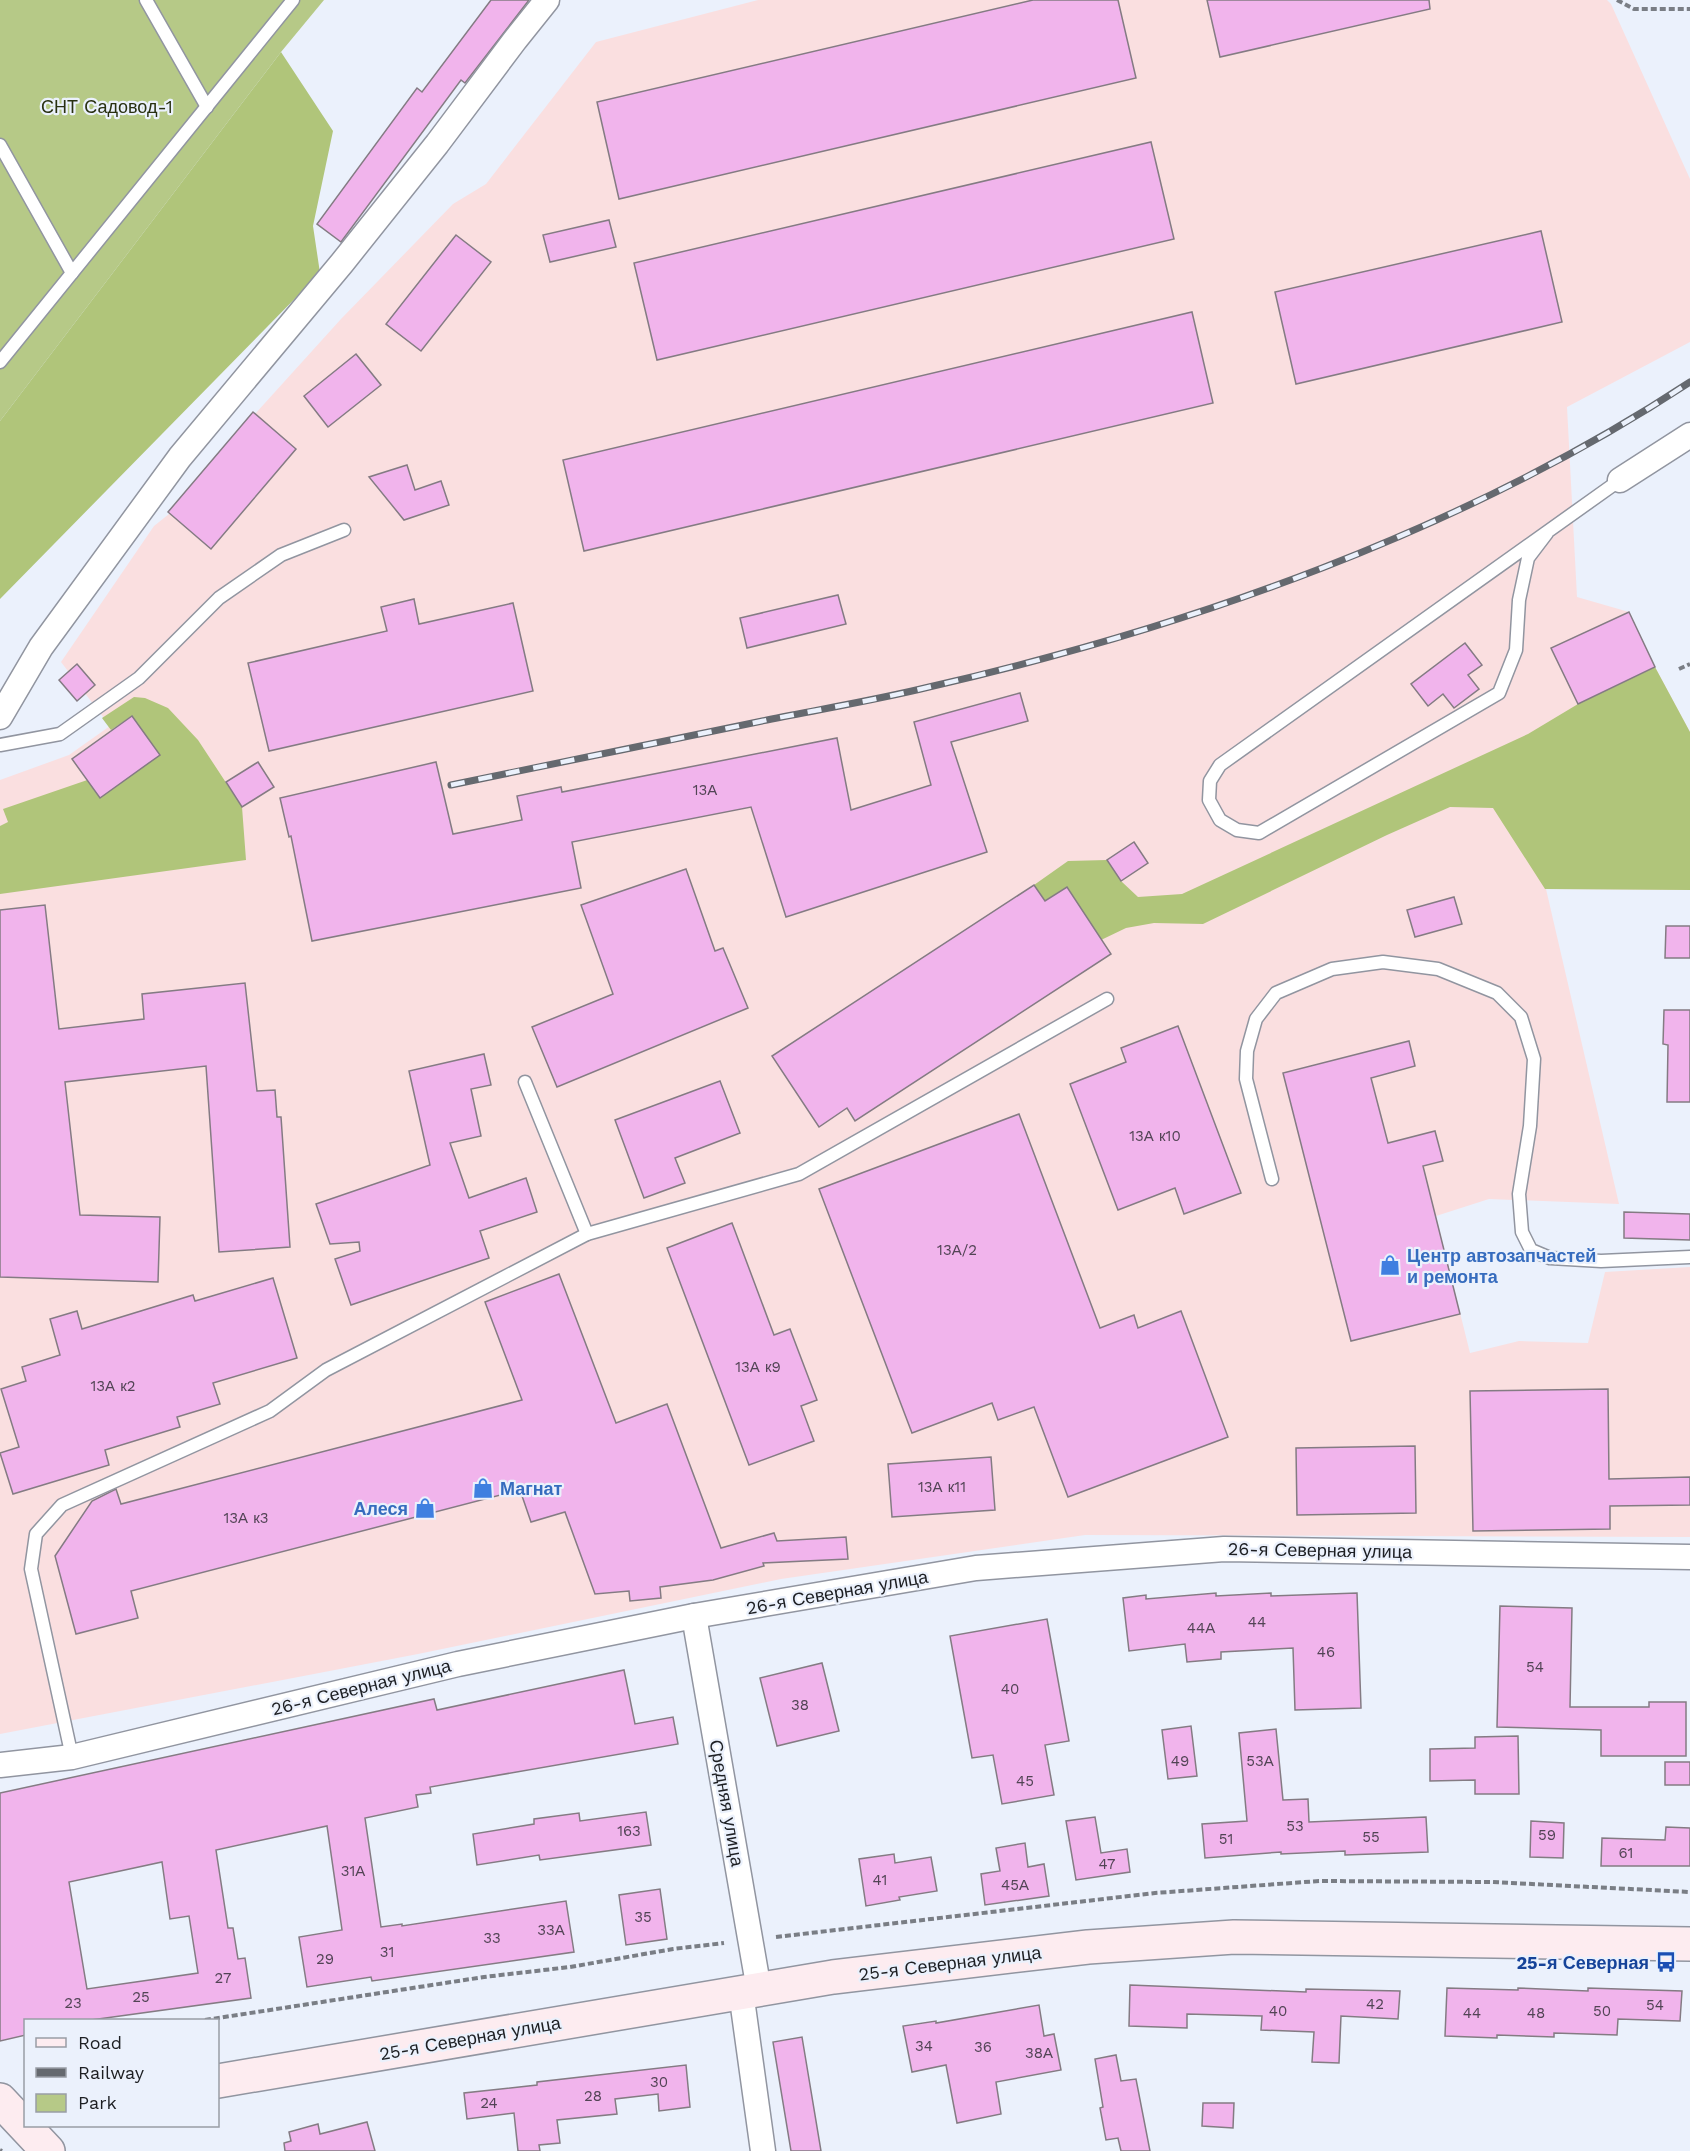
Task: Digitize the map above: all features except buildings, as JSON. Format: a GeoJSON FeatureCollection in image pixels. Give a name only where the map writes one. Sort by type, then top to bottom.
{"type":"FeatureCollection","features":[{"type":"Feature","properties":{"kind":"main road","name":"25-я Северная улица"},"geometry":{"type":"LineString","coordinates":[[219,2081],[833,1977],[1088,1947],[1234,1937],[1690,1944]]}},
{"type":"Feature","properties":{"kind":"main road"},"geometry":{"type":"LineString","coordinates":[[0,2090],[24,2093]]}},
{"type":"Feature","properties":{"kind":"main road"},"geometry":{"type":"LineString","coordinates":[[0,2100],[24,2126]]}},
{"type":"Feature","properties":{"kind":"main road"},"geometry":{"type":"LineString","coordinates":[[25,2127],[48,2151]]}},
{"type":"Feature","properties":{"kind":"street"},"geometry":{"type":"LineString","coordinates":[[0,717],[41,646],[180,457],[342,263],[547,0]]}},
{"type":"Feature","properties":{"kind":"street"},"geometry":{"type":"LineString","coordinates":[[1620,480],[1690,435]]}},
{"type":"Feature","properties":{"kind":"street","name":"26-я Северная улица"},"geometry":{"type":"LineString","coordinates":[[0,1766],[72,1757],[458,1664],[694,1616],[976,1568],[1224,1549],[1690,1557]]}},
{"type":"Feature","properties":{"kind":"street","name":"Средняя улица"},"geometry":{"type":"LineString","coordinates":[[694,1616],[751,1940],[750,1991],[763,2151]]}},
{"type":"Feature","properties":{"kind":"lane"},"geometry":{"type":"LineString","coordinates":[[146,0],[207,106]]}},
{"type":"Feature","properties":{"kind":"lane"},"geometry":{"type":"LineString","coordinates":[[0,362],[293,0]]}},
{"type":"Feature","properties":{"kind":"lane"},"geometry":{"type":"LineString","coordinates":[[0,145],[72,273]]}},
{"type":"Feature","properties":{"kind":"lane"},"geometry":{"type":"LineString","coordinates":[[1547,533],[1528,558],[1519,600],[1516,650],[1499,693],[1259,833],[1237,831],[1220,819],[1209,800],[1210,781],[1221,765],[1620,480]]}},
{"type":"Feature","properties":{"kind":"lane"},"geometry":{"type":"LineString","coordinates":[[0,744],[60,734],[139,678],[219,598],[281,555],[344,530]]}},
{"type":"Feature","properties":{"kind":"lane"},"geometry":{"type":"LineString","coordinates":[[1272,1179],[1246,1079],[1247,1051],[1256,1019],[1275,993],[1332,969],[1383,962],[1438,969],[1497,993],[1521,1017],[1534,1059],[1530,1126],[1519,1194],[1522,1232],[1531,1250],[1550,1258],[1601,1261],[1690,1257]]}},
{"type":"Feature","properties":{"kind":"lane"},"geometry":{"type":"LineString","coordinates":[[72,1757],[31,1569],[36,1534],[62,1505],[270,1412],[326,1370],[587,1234],[799,1174],[1107,999]]}},
{"type":"Feature","properties":{"kind":"lane"},"geometry":{"type":"LineString","coordinates":[[525,1082],[587,1234]]}},
{"type":"Feature","properties":{"kind":"path"},"geometry":{"type":"LineString","coordinates":[[1617,0],[1634,9],[1690,9]]}},
{"type":"Feature","properties":{"kind":"path"},"geometry":{"type":"LineString","coordinates":[[1679,669],[1690,664]]}},
{"type":"Feature","properties":{"kind":"path"},"geometry":{"type":"LineString","coordinates":[[211,2019],[484,1977],[570,1967],[673,1949],[1155,1893],[1319,1881],[1492,1882],[1690,1892]]}},
{"type":"Feature","properties":{"kind":"shaded area"},"geometry":{"type":"Polygon","coordinates":[[[758,0],[1607,0],[1611,4],[1690,179],[1690,342],[1567,407],[1577,597],[1629,612],[1690,732],[1690,890],[1546,889],[1619,1204],[1489,1199],[1436,1216],[1470,1353],[1519,1341],[1588,1343],[1605,1272],[1690,1267],[1690,1537],[1085,1535],[781,1579],[418,1654],[0,1734],[0,780],[69,755],[110,726],[61,662],[154,526],[169,514],[341,319],[453,204],[486,184],[596,42],[758,0]]]}},
{"type":"Feature","properties":{"kind":"green space","name":"СНТ Садовод-1"},"geometry":{"type":"Polygon","coordinates":[[[0,0],[324,0],[281,52],[0,421],[0,0]]]}},
{"type":"Feature","properties":{"kind":"green space"},"geometry":{"type":"Polygon","coordinates":[[[281,52],[333,131],[313,226],[320,273],[0,599],[0,421],[281,52]]]}},
{"type":"Feature","properties":{"kind":"green space"},"geometry":{"type":"Polygon","coordinates":[[[1655,667],[1690,732],[1690,890],[1545,889],[1493,808],[1450,807],[1203,924],[1154,923],[1126,928],[1101,940],[1067,887],[1045,901],[1034,885],[1068,861],[1107,860],[1121,881],[1138,897],[1182,894],[1528,734],[1578,704],[1655,667]]]}},
{"type":"Feature","properties":{"kind":"green space"},"geometry":{"type":"Polygon","coordinates":[[[134,697],[145,698],[168,708],[198,740],[242,807],[246,860],[0,894],[0,826],[8,822],[3,809],[160,755],[132,716],[111,730],[102,718],[134,697]]]}},
{"type":"Feature","properties":{"kind":"railway"},"geometry":{"type":"LineString","coordinates":[[451,785],[909,692],[1028,663],[1127,635],[1226,603],[1323,568],[1419,528],[1513,484],[1603,435],[1690,382]]}},
{"type":"Feature","properties":{"kind":"place","name":"Центр автозапчастей и ремонта"},"geometry":{"type":"Point","coordinates":[1390,1265]}},
{"type":"Feature","properties":{"kind":"place","name":"Магнат"},"geometry":{"type":"Point","coordinates":[483,1488]}},
{"type":"Feature","properties":{"kind":"place","name":"Алеся"},"geometry":{"type":"Point","coordinates":[425,1508]}},
{"type":"Feature","properties":{"kind":"place","name":"25-я Северная"},"geometry":{"type":"Point","coordinates":[1666,1962]}}]}
